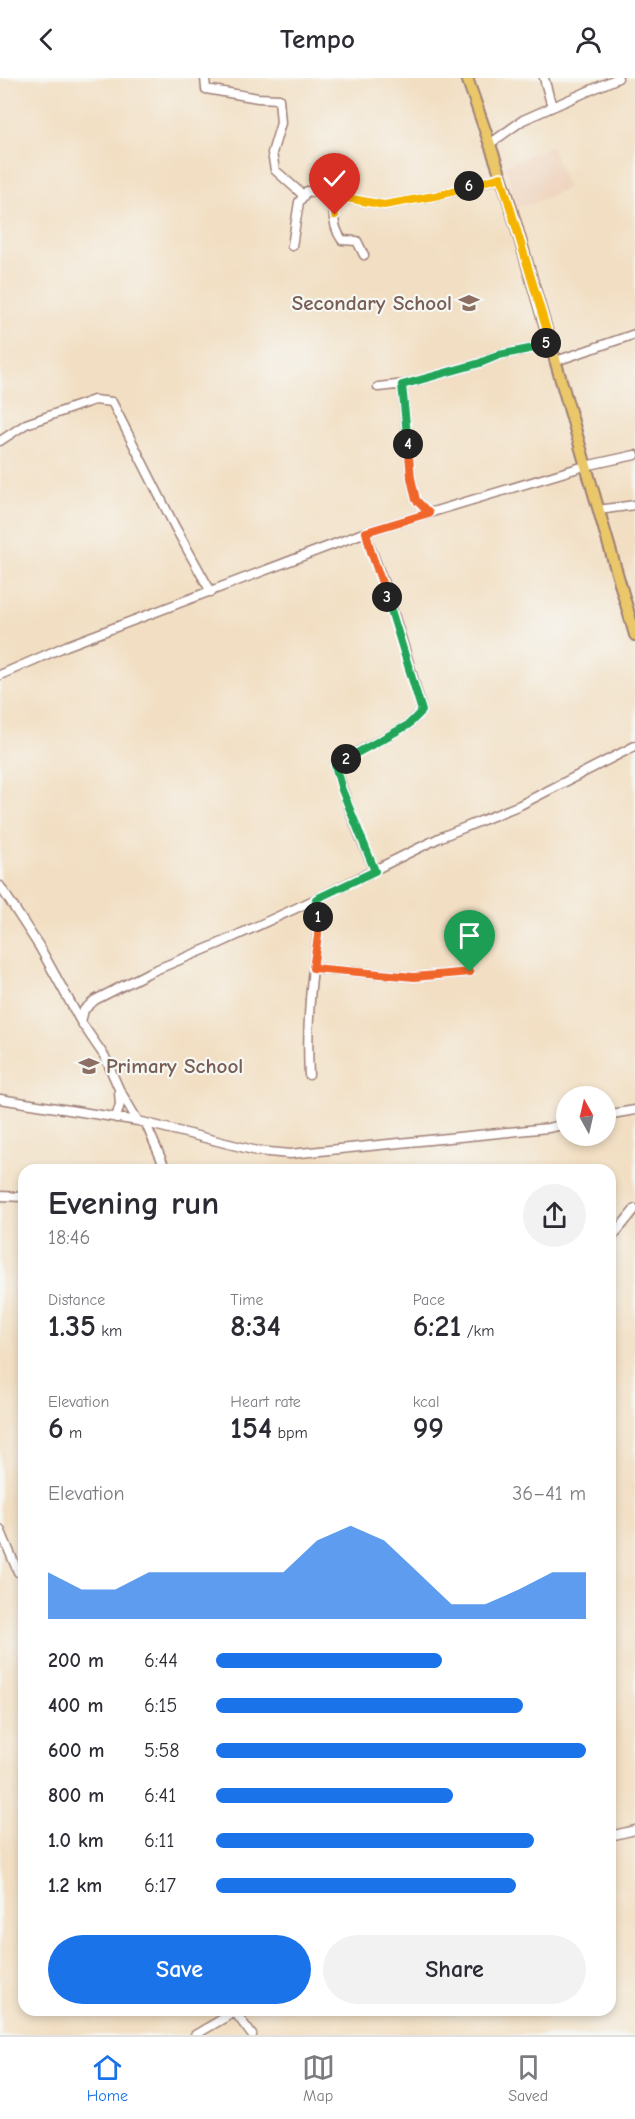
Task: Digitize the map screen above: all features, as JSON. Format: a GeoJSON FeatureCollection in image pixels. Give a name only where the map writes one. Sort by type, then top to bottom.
{"type":"FeatureCollection","features":[{"type":"Feature","properties":{"kind":"main road"},"geometry":{"type":"LineString","coordinates":[[467,78],[491,143],[635,635]]}},
{"type":"Feature","properties":{"kind":"street"},"geometry":{"type":"LineString","coordinates":[[205,78],[206,89],[258,98],[279,99],[281,123],[272,153],[275,170],[303,195]]}},
{"type":"Feature","properties":{"kind":"street"},"geometry":{"type":"LineString","coordinates":[[544,78],[552,107]]}},
{"type":"Feature","properties":{"kind":"street"},"geometry":{"type":"LineString","coordinates":[[491,143],[523,120],[618,78]]}},
{"type":"Feature","properties":{"kind":"street"},"geometry":{"type":"LineString","coordinates":[[292,246],[296,214],[303,195],[307,191],[384,205],[440,195],[501,177]]}},
{"type":"Feature","properties":{"kind":"street"},"geometry":{"type":"LineString","coordinates":[[336,196],[334,227],[342,240],[357,241],[364,255]]}},
{"type":"Feature","properties":{"kind":"street"},"geometry":{"type":"LineString","coordinates":[[556,361],[635,334]]}},
{"type":"Feature","properties":{"kind":"street"},"geometry":{"type":"LineString","coordinates":[[378,387],[402,385],[480,363],[499,355],[534,348],[550,341]]}},
{"type":"Feature","properties":{"kind":"street"},"geometry":{"type":"LineString","coordinates":[[402,385],[411,478],[416,500],[429,513]]}},
{"type":"Feature","properties":{"kind":"street"},"geometry":{"type":"LineString","coordinates":[[0,441],[26,424],[84,403],[94,400],[112,402],[175,527],[211,592]]}},
{"type":"Feature","properties":{"kind":"street"},"geometry":{"type":"LineString","coordinates":[[0,675],[66,646],[366,532],[585,466],[635,455]]}},
{"type":"Feature","properties":{"kind":"street"},"geometry":{"type":"LineString","coordinates":[[598,510],[635,505]]}},
{"type":"Feature","properties":{"kind":"street"},"geometry":{"type":"LineString","coordinates":[[366,532],[413,675],[422,711],[408,725],[335,765],[342,790],[375,871]]}},
{"type":"Feature","properties":{"kind":"street"},"geometry":{"type":"LineString","coordinates":[[81,1022],[84,1010],[95,1000],[148,973],[316,899],[441,837],[520,805],[635,747]]}},
{"type":"Feature","properties":{"kind":"street"},"geometry":{"type":"LineString","coordinates":[[0,886],[39,946],[81,1022],[105,1056],[119,1089],[142,1123],[163,1164]]}},
{"type":"Feature","properties":{"kind":"street"},"geometry":{"type":"LineString","coordinates":[[309,1075],[307,1042],[318,936],[316,899]]}},
{"type":"Feature","properties":{"kind":"street"},"geometry":{"type":"LineString","coordinates":[[313,968],[414,977],[470,972]]}},
{"type":"Feature","properties":{"kind":"street"},"geometry":{"type":"LineString","coordinates":[[116,1118],[120,1104],[119,1089]]}},
{"type":"Feature","properties":{"kind":"street"},"geometry":{"type":"LineString","coordinates":[[0,1099],[142,1123],[258,1151],[290,1154],[556,1126]]}},
{"type":"Feature","properties":{"kind":"street"},"geometry":{"type":"LineString","coordinates":[[616,1113],[635,1110]]}},
{"type":"Feature","properties":{"kind":"street"},"geometry":{"type":"LineString","coordinates":[[0,1196],[18,1197]]}},
{"type":"Feature","properties":{"kind":"street"},"geometry":{"type":"LineString","coordinates":[[616,1233],[635,1209]]}},
{"type":"Feature","properties":{"kind":"street"},"geometry":{"type":"LineString","coordinates":[[0,1529],[18,1572]]}},
{"type":"Feature","properties":{"kind":"street"},"geometry":{"type":"LineString","coordinates":[[616,1835],[635,1830]]}},
{"type":"Feature","properties":{"kind":"street"},"geometry":{"type":"LineString","coordinates":[[195,2035],[227,2016]]}},
{"type":"Feature","properties":{"kind":"street"},"geometry":{"type":"LineString","coordinates":[[239,2016],[252,2035]]}},
{"type":"Feature","properties":{"kind":"shaded area"},"geometry":{"type":"Polygon","coordinates":[[[551,146],[568,188],[534,203],[517,207],[505,165],[551,146]]]}},
{"type":"Feature","properties":{"kind":"place","name":"Secondary School"},"geometry":{"type":"Point","coordinates":[469,303]}},
{"type":"Feature","properties":{"kind":"place","name":"Primary School"},"geometry":{"type":"Point","coordinates":[89,1066]}},
{"type":"Feature","properties":{"kind":"route"},"geometry":{"type":"LineString","coordinates":[[335,215],[336,196],[384,205],[440,195],[501,177],[550,341],[534,348],[499,355],[480,363],[402,385],[411,478],[416,500],[429,513],[366,532],[413,675],[422,711],[408,725],[335,765],[342,790],[375,871],[316,899],[318,936],[313,968],[414,977],[470,972]]}}]}
